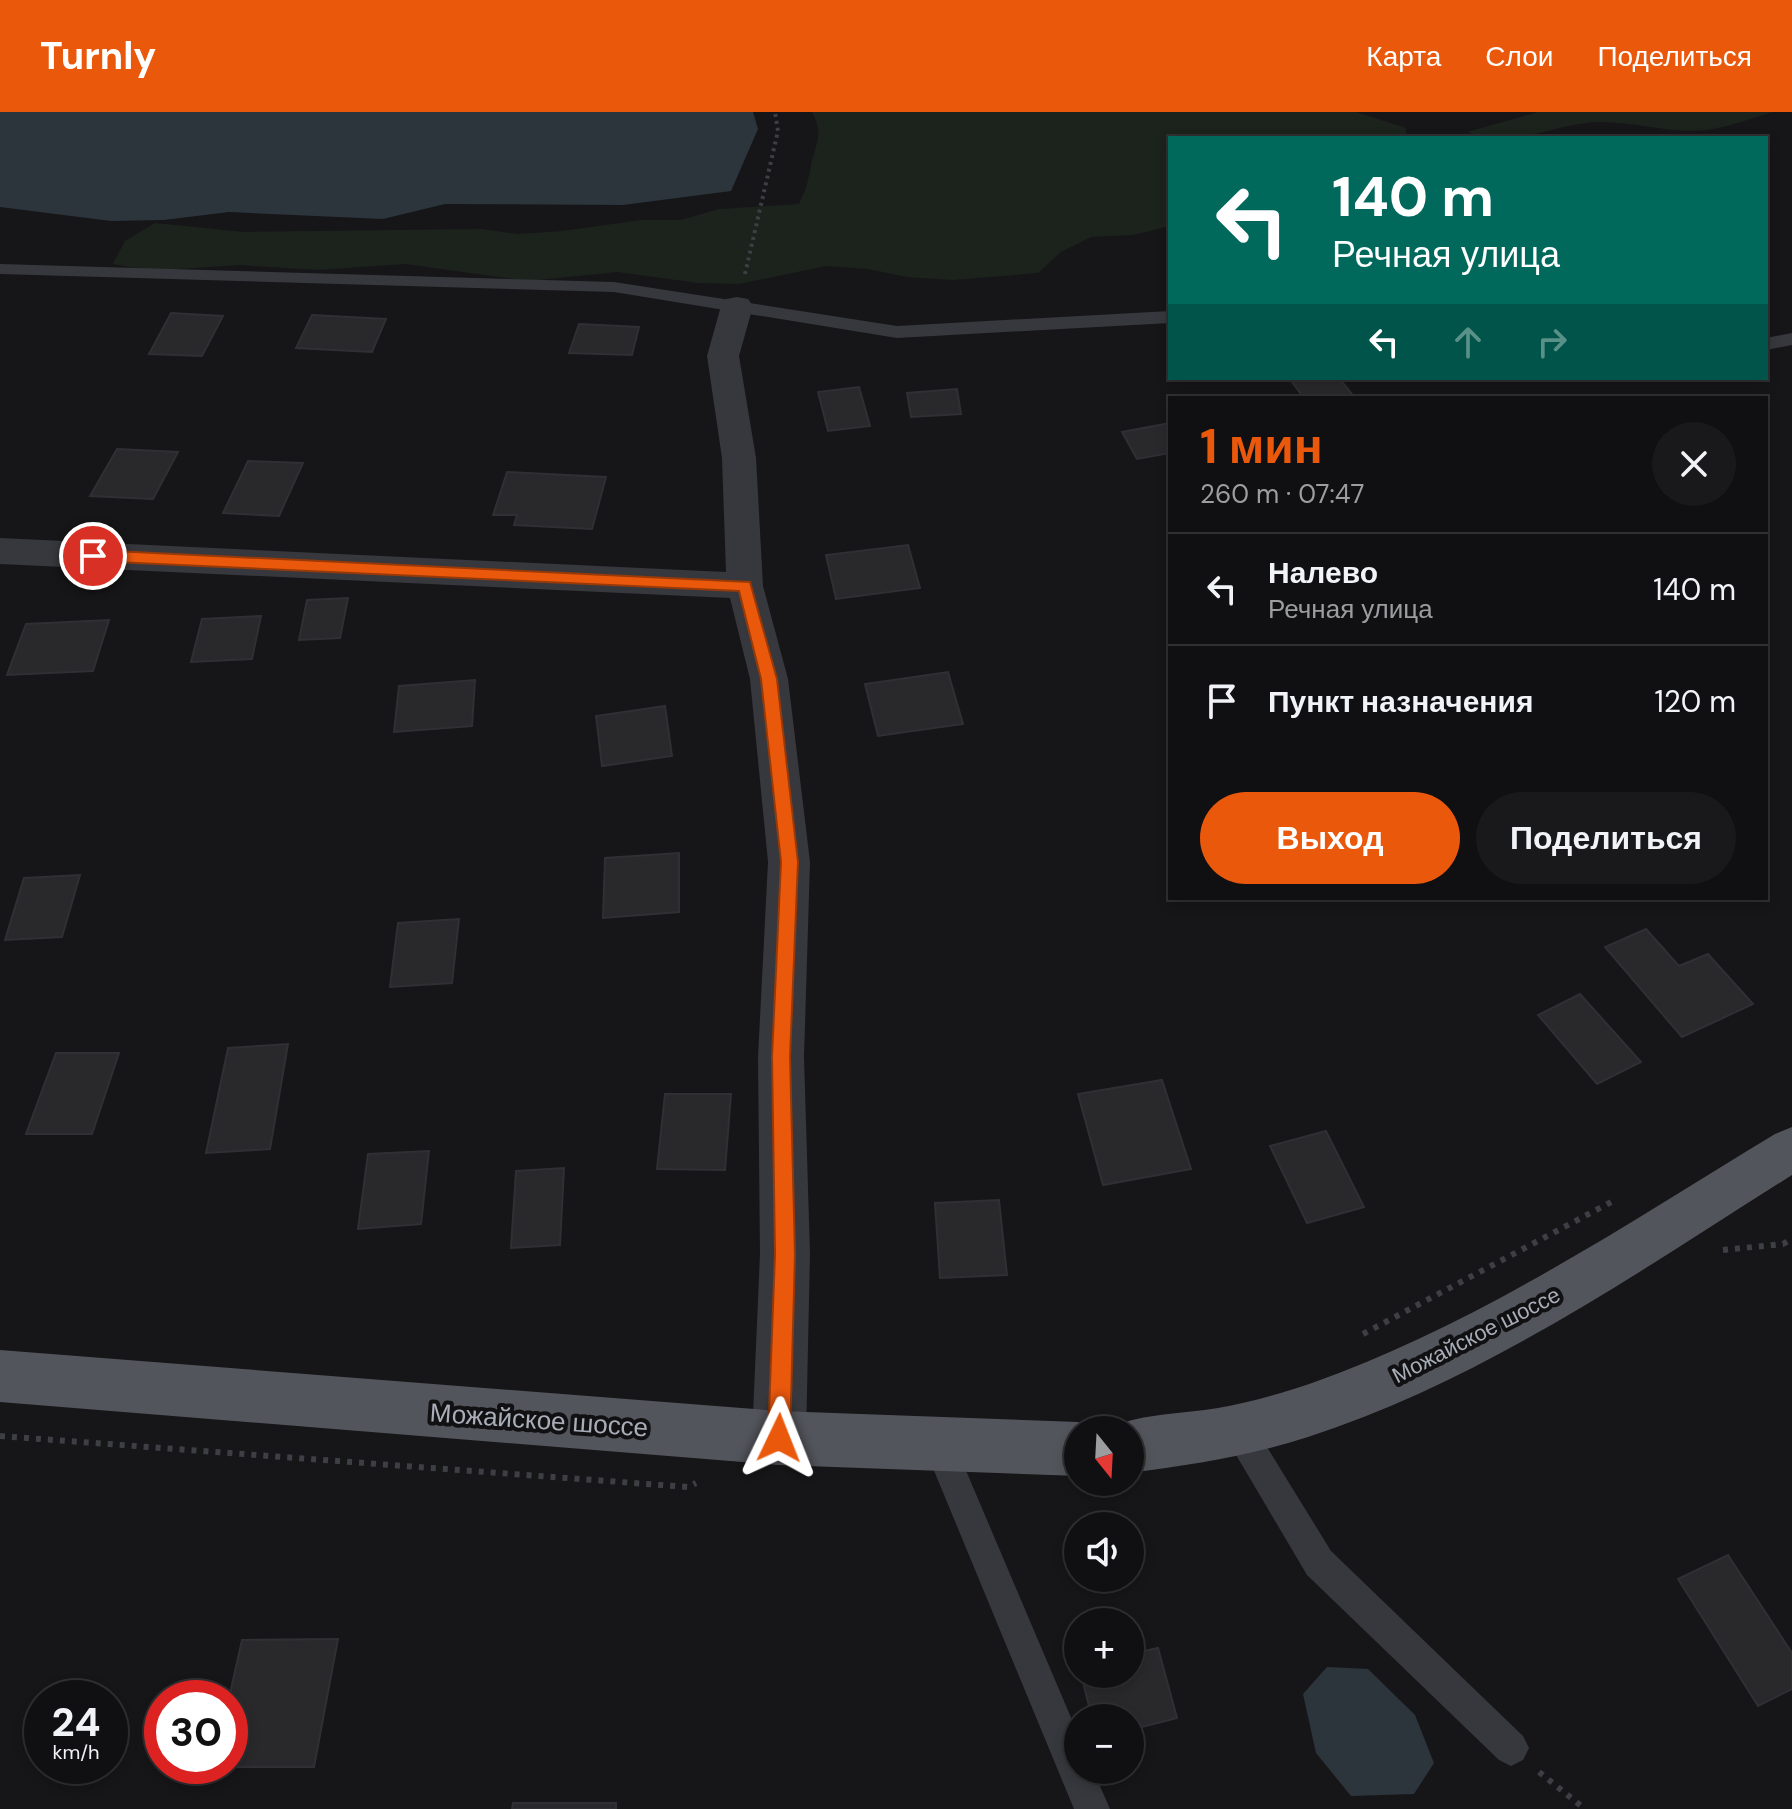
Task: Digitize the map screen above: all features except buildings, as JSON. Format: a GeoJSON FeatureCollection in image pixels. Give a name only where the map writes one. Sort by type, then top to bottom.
{"type":"FeatureCollection","features":[{"type":"Feature","properties":{"kind":"main road","name":"Можайское шоссе"},"geometry":{"type":"LineString","coordinates":[[1144,1444],[1240,1432],[1305,1414],[1361,1392],[1567,1288],[1792,1149]]}},
{"type":"Feature","properties":{"kind":"main road","name":"Можайское шоссе"},"geometry":{"type":"LineString","coordinates":[[0,1376],[779,1438],[1064,1448]]}},
{"type":"Feature","properties":{"kind":"street"},"geometry":{"type":"LineString","coordinates":[[737,306],[723,356],[739,458],[745,586],[769,679],[789,862],[781,1057],[785,1254],[779,1438]]}},
{"type":"Feature","properties":{"kind":"street"},"geometry":{"type":"LineString","coordinates":[[0,551],[745,586]]}},
{"type":"Feature","properties":{"kind":"lane"},"geometry":{"type":"LineString","coordinates":[[0,269],[614,287],[897,332],[1168,317]]}},
{"type":"Feature","properties":{"kind":"lane"},"geometry":{"type":"LineString","coordinates":[[1768,344],[1792,339]]}},
{"type":"Feature","properties":{"kind":"lane"},"geometry":{"type":"LineString","coordinates":[[1240,1432],[1319,1563],[1511,1748]]}},
{"type":"Feature","properties":{"kind":"lane"},"geometry":{"type":"LineString","coordinates":[[939,1444],[1092,1809]]}},
{"type":"Feature","properties":{"kind":"path"},"geometry":{"type":"LineString","coordinates":[[737,306],[778,131],[775,112]]}},
{"type":"Feature","properties":{"kind":"path"},"geometry":{"type":"LineString","coordinates":[[1351,1340],[1619,1198]]}},
{"type":"Feature","properties":{"kind":"path"},"geometry":{"type":"LineString","coordinates":[[0,1436],[688,1487],[701,1480]]}},
{"type":"Feature","properties":{"kind":"path"},"geometry":{"type":"LineString","coordinates":[[1511,1748],[1585,1809]]}},
{"type":"Feature","properties":{"kind":"shaded area"},"geometry":{"type":"Polygon","coordinates":[[[0,112],[753,112],[758,129],[731,191],[623,205],[445,204],[383,219],[229,212],[164,220],[111,221],[0,207],[0,112]]]}},
{"type":"Feature","properties":{"kind":"shaded area"},"geometry":{"type":"Polygon","coordinates":[[[812,112],[1356,112],[1406,128],[1406,136],[1168,136],[1168,226],[1133,235],[1091,237],[1061,252],[1038,273],[953,280],[826,266],[739,284],[698,283],[618,272],[528,281],[405,264],[318,270],[239,265],[151,271],[113,264],[125,241],[155,223],[243,232],[481,229],[518,234],[641,220],[681,220],[719,209],[799,204],[818,136],[812,112]]]}},
{"type":"Feature","properties":{"kind":"shaded area"},"geometry":{"type":"Polygon","coordinates":[[[1538,112],[1773,112],[1707,130],[1601,122],[1524,136],[1486,136],[1467,132],[1538,112]]]}},
{"type":"Feature","properties":{"kind":"shaded area"},"geometry":{"type":"Polygon","coordinates":[[[1327,1667],[1368,1669],[1415,1715],[1434,1763],[1414,1794],[1351,1796],[1316,1753],[1303,1694],[1327,1667]]]}},
{"type":"Feature","properties":{"kind":"route"},"geometry":{"type":"LineString","coordinates":[[93,556],[745,586],[769,679],[789,862],[781,1057],[785,1254],[779,1438]]}}]}
